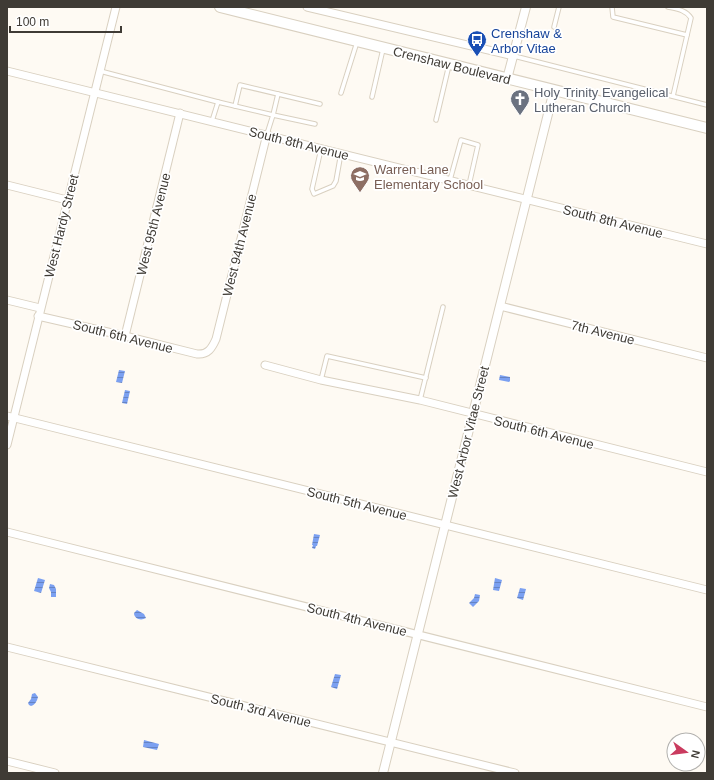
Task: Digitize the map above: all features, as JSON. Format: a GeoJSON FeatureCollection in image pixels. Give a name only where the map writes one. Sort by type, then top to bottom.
{"type":"FeatureCollection","features":[{"type":"Feature","properties":{"kind":"main road","name":"Crenshaw Boulevard"},"geometry":{"type":"LineString","coordinates":[[220,7],[707,128]]}},
{"type":"Feature","properties":{"kind":"street","name":"West Hardy Street"},"geometry":{"type":"LineString","coordinates":[[7,445],[10,417],[38,316],[116,7]]}},
{"type":"Feature","properties":{"kind":"street","name":"Crenshaw Boulevard"},"geometry":{"type":"LineString","coordinates":[[307,7],[514,56]]}},
{"type":"Feature","properties":{"kind":"street"},"geometry":{"type":"LineString","coordinates":[[507,79],[526,7]]}},
{"type":"Feature","properties":{"kind":"street","name":"South 8th Avenue"},"geometry":{"type":"LineString","coordinates":[[7,71],[267,134],[526,200],[707,244]]}},
{"type":"Feature","properties":{"kind":"street","name":"West Arbor Vitae Street"},"geometry":{"type":"LineString","coordinates":[[383,773],[554,90]]}},
{"type":"Feature","properties":{"kind":"street","name":"West 95th Avenue"},"geometry":{"type":"LineString","coordinates":[[125,336],[180,113]]}},
{"type":"Feature","properties":{"kind":"street","name":"West 94th Avenue"},"geometry":{"type":"LineString","coordinates":[[207,353],[216,339],[267,134]]}},
{"type":"Feature","properties":{"kind":"street"},"geometry":{"type":"LineString","coordinates":[[7,185],[67,200]]}},
{"type":"Feature","properties":{"kind":"street"},"geometry":{"type":"LineString","coordinates":[[7,300],[40,308]]}},
{"type":"Feature","properties":{"kind":"street","name":"7th Avenue"},"geometry":{"type":"LineString","coordinates":[[500,306],[707,358]]}},
{"type":"Feature","properties":{"kind":"street","name":"South 6th Avenue"},"geometry":{"type":"LineString","coordinates":[[38,316],[197,354],[203,355],[207,353]]}},
{"type":"Feature","properties":{"kind":"street","name":"South 6th Avenue"},"geometry":{"type":"LineString","coordinates":[[265,365],[321,380],[420,400],[707,472]]}},
{"type":"Feature","properties":{"kind":"street","name":"South 5th Avenue"},"geometry":{"type":"LineString","coordinates":[[10,417],[707,590]]}},
{"type":"Feature","properties":{"kind":"street","name":"South 4th Avenue"},"geometry":{"type":"LineString","coordinates":[[7,532],[707,707]]}},
{"type":"Feature","properties":{"kind":"street","name":"South 3rd Avenue"},"geometry":{"type":"LineString","coordinates":[[7,647],[514,773]]}},
{"type":"Feature","properties":{"kind":"street"},"geometry":{"type":"LineString","coordinates":[[7,761],[55,773]]}},
{"type":"Feature","properties":{"kind":"lane"},"geometry":{"type":"LineString","coordinates":[[554,27],[559,7]]}},
{"type":"Feature","properties":{"kind":"lane"},"geometry":{"type":"LineString","coordinates":[[612,7],[614,17],[687,35]]}},
{"type":"Feature","properties":{"kind":"lane"},"geometry":{"type":"LineString","coordinates":[[668,7],[684,11],[691,18],[673,96]]}},
{"type":"Feature","properties":{"kind":"lane"},"geometry":{"type":"LineString","coordinates":[[341,93],[357,41]]}},
{"type":"Feature","properties":{"kind":"lane"},"geometry":{"type":"LineString","coordinates":[[372,97],[383,48]]}},
{"type":"Feature","properties":{"kind":"lane"},"geometry":{"type":"LineString","coordinates":[[514,56],[707,104]]}},
{"type":"Feature","properties":{"kind":"lane"},"geometry":{"type":"LineString","coordinates":[[436,120],[449,64]]}},
{"type":"Feature","properties":{"kind":"lane"},"geometry":{"type":"LineString","coordinates":[[100,71],[218,102],[315,124]]}},
{"type":"Feature","properties":{"kind":"lane"},"geometry":{"type":"LineString","coordinates":[[235,106],[240,85],[320,104]]}},
{"type":"Feature","properties":{"kind":"lane"},"geometry":{"type":"LineString","coordinates":[[267,134],[278,94]]}},
{"type":"Feature","properties":{"kind":"lane"},"geometry":{"type":"LineString","coordinates":[[212,121],[218,102]]}},
{"type":"Feature","properties":{"kind":"lane"},"geometry":{"type":"LineString","coordinates":[[450,180],[461,140],[478,144],[469,185]]}},
{"type":"Feature","properties":{"kind":"lane"},"geometry":{"type":"LineString","coordinates":[[322,148],[312,189],[314,194],[333,186],[336,181],[341,153]]}},
{"type":"Feature","properties":{"kind":"lane"},"geometry":{"type":"LineString","coordinates":[[420,400],[443,307]]}},
{"type":"Feature","properties":{"kind":"lane"},"geometry":{"type":"LineString","coordinates":[[321,380],[327,356],[426,378]]}},
{"type":"Feature","properties":{"kind":"water"},"geometry":{"type":"Polygon","coordinates":[[[119,370],[125,371],[122,383],[116,382],[119,370]]]}},
{"type":"Feature","properties":{"kind":"water"},"geometry":{"type":"Polygon","coordinates":[[[500,375],[510,377],[510,381],[499,380],[500,375]]]}},
{"type":"Feature","properties":{"kind":"water"},"geometry":{"type":"Polygon","coordinates":[[[125,390],[130,391],[127,404],[122,403],[125,390]]]}},
{"type":"Feature","properties":{"kind":"water"},"geometry":{"type":"Polygon","coordinates":[[[314,534],[320,535],[315,549],[312,548],[314,534]]]}},
{"type":"Feature","properties":{"kind":"water"},"geometry":{"type":"Polygon","coordinates":[[[38,578],[45,580],[41,593],[34,591],[38,578]]]}},
{"type":"Feature","properties":{"kind":"water"},"geometry":{"type":"Polygon","coordinates":[[[495,578],[502,580],[499,591],[493,590],[495,578]]]}},
{"type":"Feature","properties":{"kind":"water"},"geometry":{"type":"Polygon","coordinates":[[[50,584],[54,585],[56,589],[56,597],[51,597],[49,588],[50,584]]]}},
{"type":"Feature","properties":{"kind":"water"},"geometry":{"type":"Polygon","coordinates":[[[520,588],[526,589],[523,600],[517,598],[520,588]]]}},
{"type":"Feature","properties":{"kind":"water"},"geometry":{"type":"Polygon","coordinates":[[[475,594],[480,595],[479,601],[473,607],[469,603],[474,598],[475,594]]]}},
{"type":"Feature","properties":{"kind":"water"},"geometry":{"type":"Polygon","coordinates":[[[137,610],[144,614],[146,618],[136,618],[134,613],[137,610]]]}},
{"type":"Feature","properties":{"kind":"water"},"geometry":{"type":"Polygon","coordinates":[[[335,674],[341,675],[337,689],[331,687],[335,674]]]}},
{"type":"Feature","properties":{"kind":"water"},"geometry":{"type":"Polygon","coordinates":[[[35,693],[38,698],[35,704],[31,706],[28,703],[32,694],[35,693]]]}},
{"type":"Feature","properties":{"kind":"water"},"geometry":{"type":"Polygon","coordinates":[[[144,740],[159,744],[157,750],[143,747],[144,740]]]}},
{"type":"Feature","properties":{"kind":"place","name":"Crenshaw & Arbor Vitae"},"geometry":{"type":"Point","coordinates":[477,57]}},
{"type":"Feature","properties":{"kind":"place","name":"Holy Trinity Evangelical Lutheran Church"},"geometry":{"type":"Point","coordinates":[520,116]}},
{"type":"Feature","properties":{"kind":"place","name":"Warren Lane Elementary School"},"geometry":{"type":"Point","coordinates":[360,193]}}]}
